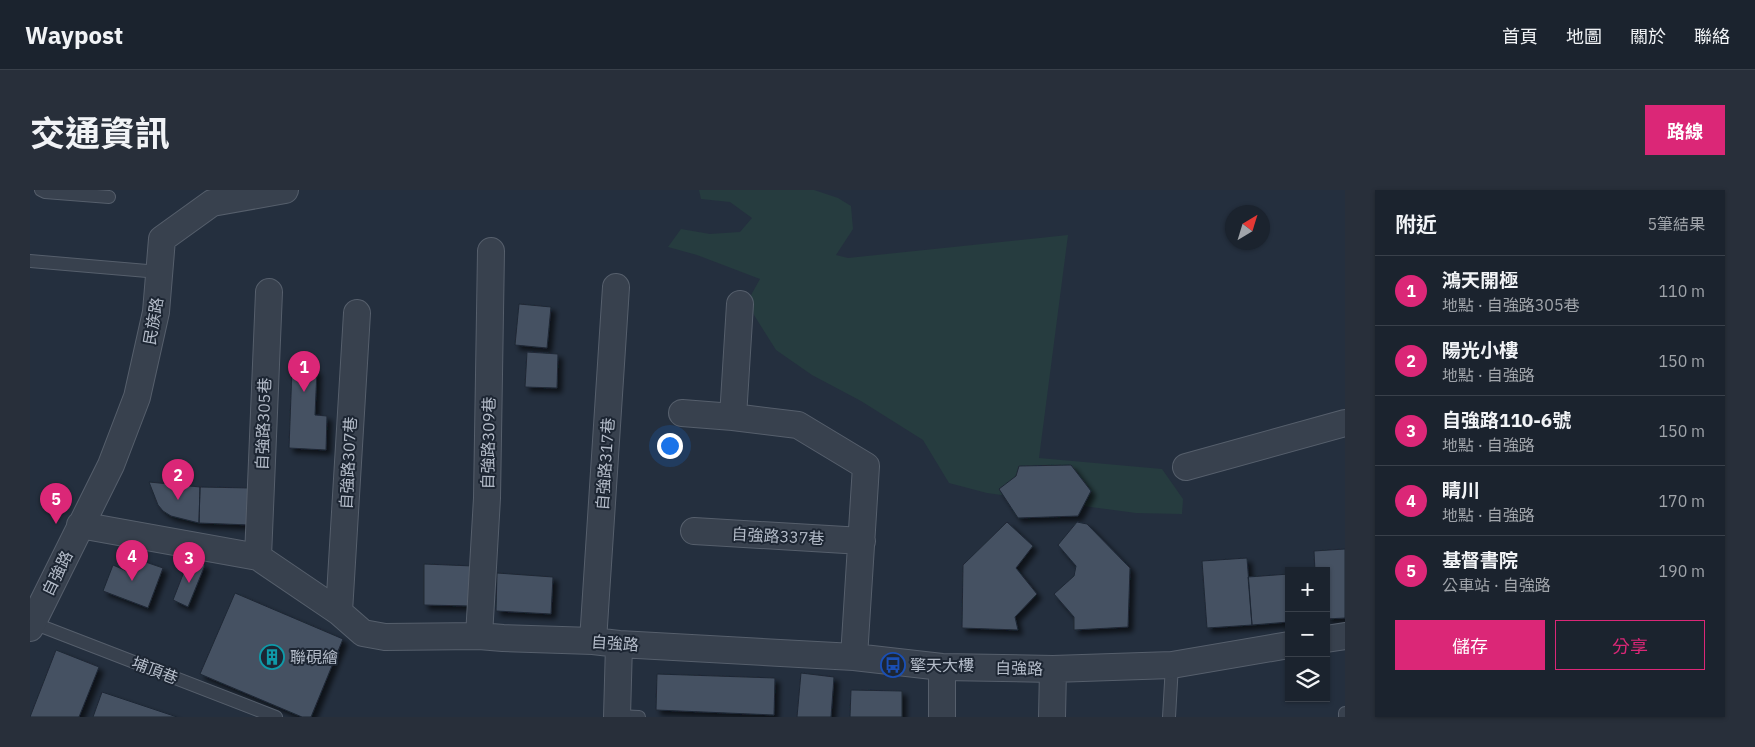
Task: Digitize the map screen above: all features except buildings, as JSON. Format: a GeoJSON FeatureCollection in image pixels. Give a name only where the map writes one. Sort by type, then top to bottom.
{"type":"FeatureCollection","features":[{"type":"Feature","properties":{"kind":"street","name":"民族路"},"geometry":{"type":"LineString","coordinates":[[80,526],[111,465],[137,397],[156,312],[162,239],[212,203],[285,190]]}},
{"type":"Feature","properties":{"kind":"street","name":"自強路309巷"},"geometry":{"type":"LineString","coordinates":[[479,636],[487,498],[491,251]]}},
{"type":"Feature","properties":{"kind":"street","name":"自強路317巷"},"geometry":{"type":"LineString","coordinates":[[594,641],[616,287]]}},
{"type":"Feature","properties":{"kind":"street","name":"自強路305巷"},"geometry":{"type":"LineString","coordinates":[[258,557],[269,292]]}},
{"type":"Feature","properties":{"kind":"street"},"geometry":{"type":"LineString","coordinates":[[733,417],[740,304]]}},
{"type":"Feature","properties":{"kind":"street","name":"自強路307巷"},"geometry":{"type":"LineString","coordinates":[[339,612],[357,313]]}},
{"type":"Feature","properties":{"kind":"street"},"geometry":{"type":"LineString","coordinates":[[682,413],[798,425],[866,466],[854,657]]}},
{"type":"Feature","properties":{"kind":"street"},"geometry":{"type":"LineString","coordinates":[[1186,466],[1345,423]]}},
{"type":"Feature","properties":{"kind":"street","name":"自強路"},"geometry":{"type":"LineString","coordinates":[[32,626],[80,526],[258,557],[339,612],[363,633],[385,637],[479,636],[594,641],[854,657],[942,667],[1053,669],[1172,665],[1285,647]]}},
{"type":"Feature","properties":{"kind":"street","name":"自強路337巷"},"geometry":{"type":"LineString","coordinates":[[694,531],[862,541]]}},
{"type":"Feature","properties":{"kind":"street"},"geometry":{"type":"LineString","coordinates":[[1330,638],[1345,636]]}},
{"type":"Feature","properties":{"kind":"street"},"geometry":{"type":"LineString","coordinates":[[619,644],[624,717]]}},
{"type":"Feature","properties":{"kind":"street"},"geometry":{"type":"LineString","coordinates":[[942,667],[942,717]]}},
{"type":"Feature","properties":{"kind":"street"},"geometry":{"type":"LineString","coordinates":[[1052,717],[1053,669]]}},
{"type":"Feature","properties":{"kind":"lane"},"geometry":{"type":"LineString","coordinates":[[41,190],[44,192],[109,197]]}},
{"type":"Feature","properties":{"kind":"lane"},"geometry":{"type":"LineString","coordinates":[[30,261],[159,272]]}},
{"type":"Feature","properties":{"kind":"lane","name":"埔頂巷"},"geometry":{"type":"LineString","coordinates":[[32,626],[276,717]]}},
{"type":"Feature","properties":{"kind":"lane"},"geometry":{"type":"LineString","coordinates":[[1169,717],[1172,665]]}},
{"type":"Feature","properties":{"kind":"green space"},"geometry":{"type":"Polygon","coordinates":[[[699,190],[814,190],[838,198],[851,206],[853,229],[836,255],[848,258],[1068,235],[1039,458],[1162,469],[1183,499],[1182,514],[1136,513],[987,493],[949,483],[923,440],[861,401],[812,375],[776,350],[754,315],[750,297],[760,279],[697,255],[668,247],[681,229],[710,234],[740,232],[752,218],[730,202],[701,199],[699,190]]]}},
{"type":"Feature","properties":{"kind":"place","name":"鴻天開極"},"geometry":{"type":"Point","coordinates":[304,392]}},
{"type":"Feature","properties":{"kind":"place","name":"陽光小樓"},"geometry":{"type":"Point","coordinates":[178,500]}},
{"type":"Feature","properties":{"kind":"place","name":"基督書院"},"geometry":{"type":"Point","coordinates":[56,524]}},
{"type":"Feature","properties":{"kind":"place","name":"睛川"},"geometry":{"type":"Point","coordinates":[132,581]}},
{"type":"Feature","properties":{"kind":"place","name":"自強路110-6號"},"geometry":{"type":"Point","coordinates":[189,583]}},
{"type":"Feature","properties":{"kind":"place","name":"聯硯繪"},"geometry":{"type":"Point","coordinates":[272,657]}},
{"type":"Feature","properties":{"kind":"place","name":"擎天大樓"},"geometry":{"type":"Point","coordinates":[893,665]}}]}
